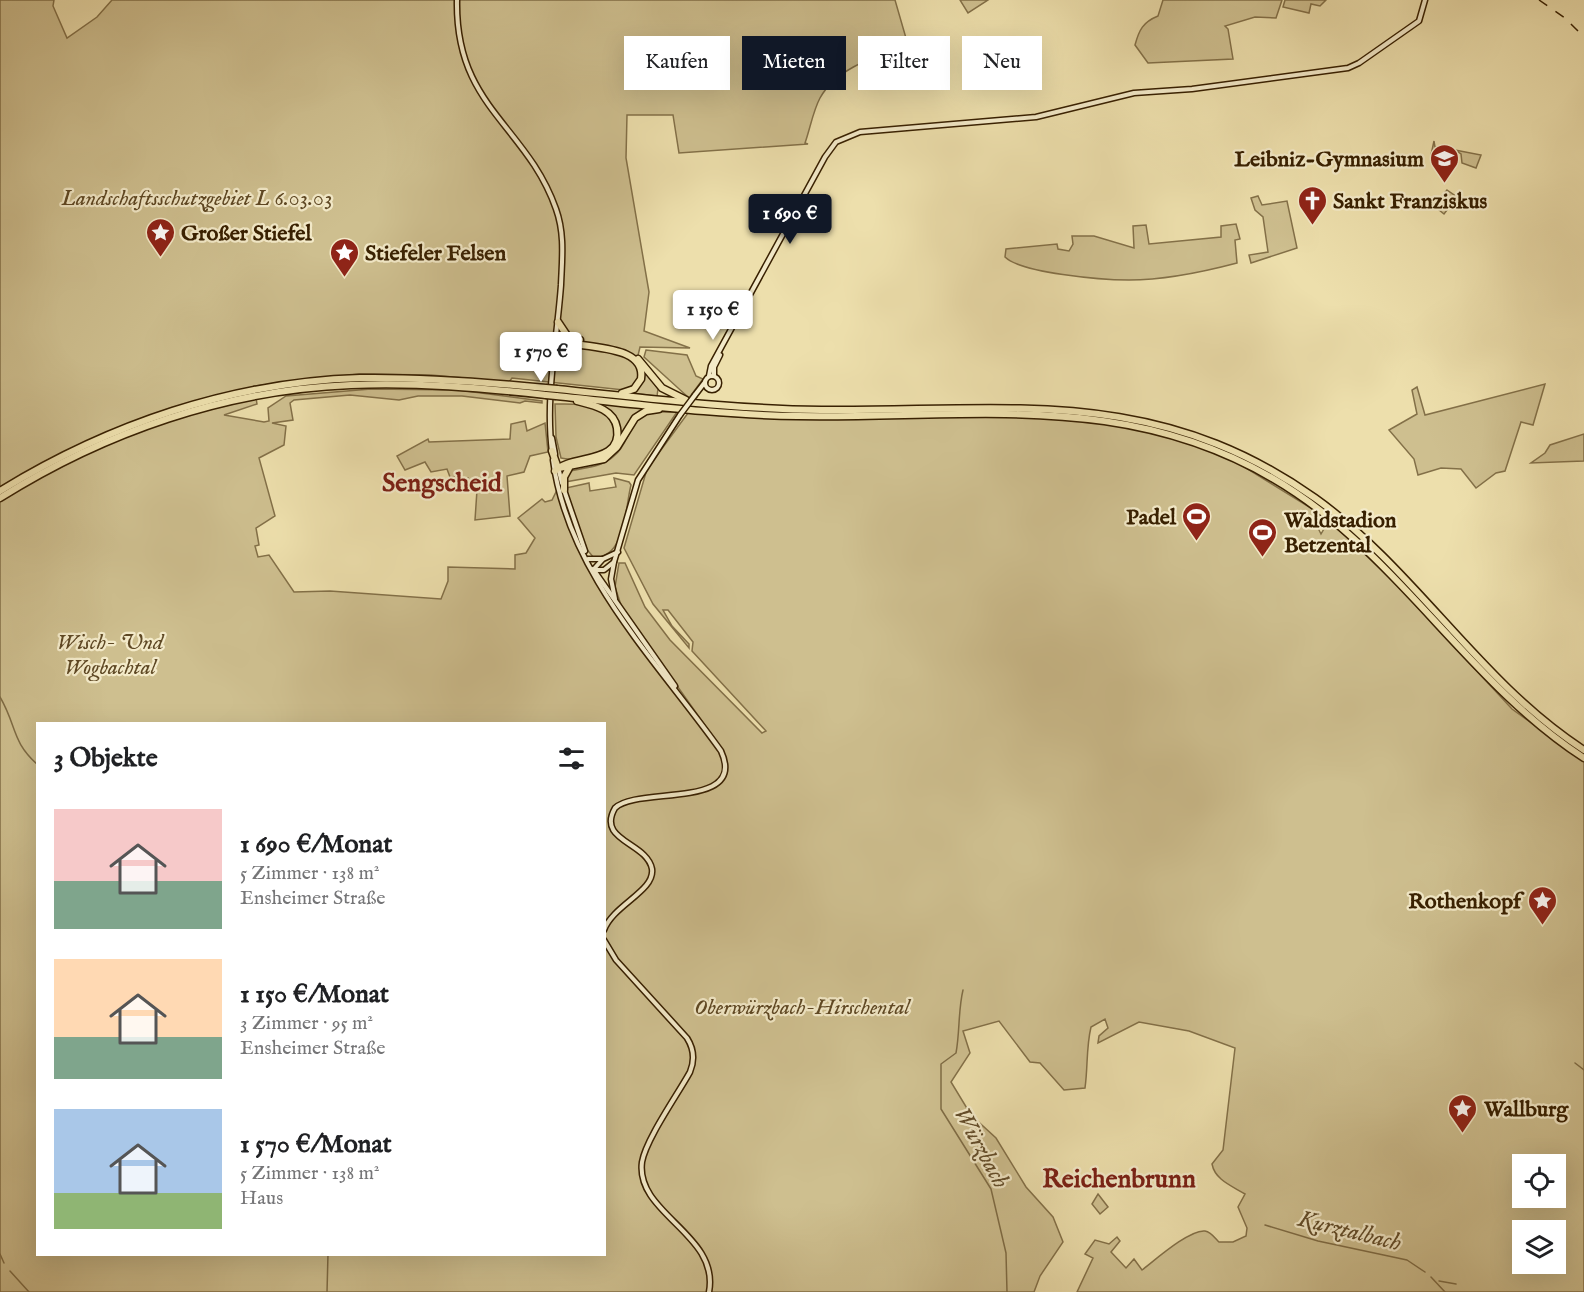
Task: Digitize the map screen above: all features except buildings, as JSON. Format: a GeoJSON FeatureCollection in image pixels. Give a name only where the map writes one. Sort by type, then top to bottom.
{"type":"FeatureCollection","features":[{"type":"Feature","properties":{"kind":"highway"},"geometry":{"type":"LineString","coordinates":[[556,392],[627,392],[639,383],[641,371],[637,362],[627,355],[571,340],[558,322]]}},
{"type":"Feature","properties":{"kind":"highway"},"geometry":{"type":"LineString","coordinates":[[557,338],[632,355],[669,393],[682,399],[704,403]]}},
{"type":"Feature","properties":{"kind":"highway"},"geometry":{"type":"LineString","coordinates":[[555,362],[571,340]]}},
{"type":"Feature","properties":{"kind":"highway"},"geometry":{"type":"LineString","coordinates":[[0,491],[32,471],[124,428],[188,406],[255,390],[337,380],[390,378],[546,391],[679,411]]}},
{"type":"Feature","properties":{"kind":"highway"},"geometry":{"type":"LineString","coordinates":[[0,498],[35,477],[118,437],[189,412],[255,396],[337,386],[390,384],[546,391]]}},
{"type":"Feature","properties":{"kind":"highway"},"geometry":{"type":"LineString","coordinates":[[553,452],[556,470],[606,453],[614,444],[617,427],[602,408],[556,392]]}},
{"type":"Feature","properties":{"kind":"highway"},"geometry":{"type":"LineString","coordinates":[[581,392],[704,403],[824,410],[1017,407],[1079,410],[1173,428],[1242,455],[1277,474],[1330,509],[1494,685],[1540,726],[1584,758]]}},
{"type":"Feature","properties":{"kind":"highway"},"geometry":{"type":"LineString","coordinates":[[553,452],[561,462],[569,466],[609,456],[638,415],[654,409],[794,416],[995,413],[1102,419],[1163,432],[1222,453],[1274,479],[1340,521],[1389,562],[1514,696],[1544,722],[1584,750]]}},
{"type":"Feature","properties":{"kind":"highway"},"geometry":{"type":"LineString","coordinates":[[564,489],[564,477],[569,466]]}},
{"type":"Feature","properties":{"kind":"main road"},"geometry":{"type":"LineString","coordinates":[[457,0],[461,48],[473,82],[484,102],[533,165],[557,212],[563,246],[550,407],[553,452]]}},
{"type":"Feature","properties":{"kind":"main road"},"geometry":{"type":"LineString","coordinates":[[619,608],[612,588],[614,562],[642,471],[679,411],[712,376],[711,366],[825,158],[840,139],[860,132],[1036,117],[1134,93],[1192,89],[1348,68],[1359,63],[1419,21],[1425,0]]}},
{"type":"Feature","properties":{"kind":"main road"},"geometry":{"type":"LineString","coordinates":[[706,384],[711,390],[717,388],[719,381],[712,376]]}},
{"type":"Feature","properties":{"kind":"main road"},"geometry":{"type":"LineString","coordinates":[[556,470],[591,569],[690,709]]}},
{"type":"Feature","properties":{"kind":"main road"},"geometry":{"type":"LineString","coordinates":[[556,470],[575,539],[594,576],[721,752],[725,764],[723,773],[715,786],[704,791],[633,799],[615,808],[610,823],[614,833],[648,859],[652,873],[647,885],[614,913],[606,927]]}},
{"type":"Feature","properties":{"kind":"main road"},"geometry":{"type":"LineString","coordinates":[[591,569],[603,559],[618,552]]}},
{"type":"Feature","properties":{"kind":"main road"},"geometry":{"type":"LineString","coordinates":[[588,559],[603,559]]}},
{"type":"Feature","properties":{"kind":"main road"},"geometry":{"type":"LineString","coordinates":[[591,569],[604,570],[614,562]]}},
{"type":"Feature","properties":{"kind":"main road"},"geometry":{"type":"LineString","coordinates":[[606,943],[616,960],[687,1038],[692,1050],[694,1060],[690,1072],[645,1151],[642,1177],[650,1194],[683,1230],[708,1265],[711,1276],[708,1292]]}},
{"type":"Feature","properties":{"kind":"green space"},"geometry":{"type":"Polygon","coordinates":[[[0,0],[54,0],[53,6],[67,38],[97,17],[112,0],[895,0],[905,36],[858,36],[858,65],[846,72],[846,36],[742,36],[742,90],[825,90],[815,109],[805,143],[808,144],[679,153],[673,115],[627,115],[626,158],[649,292],[644,331],[690,348],[640,347],[636,364],[640,375],[637,383],[624,390],[512,378],[509,382],[431,375],[359,374],[254,386],[257,404],[224,415],[264,422],[269,421],[268,408],[286,396],[371,389],[458,390],[542,401],[542,403],[525,401],[520,403],[462,396],[418,396],[399,400],[350,395],[294,400],[290,403],[293,420],[272,423],[286,426],[284,445],[259,458],[275,516],[256,528],[259,545],[255,546],[258,557],[269,555],[294,592],[330,591],[441,599],[448,581],[448,567],[515,569],[515,555],[526,553],[535,538],[518,518],[542,499],[545,502],[552,500],[557,490],[575,537],[609,599],[653,659],[596,574],[666,677],[709,731],[622,608],[615,587],[619,563],[625,563],[645,607],[670,640],[762,733],[766,731],[692,651],[693,642],[668,610],[663,610],[672,626],[689,644],[689,648],[653,604],[624,548],[647,469],[688,413],[739,417],[1056,416],[1153,431],[1230,458],[1322,515],[1315,522],[1321,534],[1325,527],[1319,520],[1327,518],[1401,589],[1512,709],[1584,761],[1584,1292],[1077,1292],[1093,1258],[1085,1254],[1095,1240],[1109,1244],[1117,1237],[1120,1241],[1111,1252],[1126,1268],[1134,1259],[1142,1270],[1191,1235],[1205,1231],[1219,1242],[1233,1242],[1246,1236],[1247,1228],[1238,1207],[1245,1194],[1220,1178],[1212,1164],[1223,1150],[1235,1048],[1189,1031],[1139,1022],[1098,1043],[1099,1036],[1108,1028],[1105,1019],[1091,1027],[1085,1088],[1064,1090],[1040,1063],[1030,1062],[999,1021],[963,1031],[970,1053],[951,1082],[971,1115],[996,1138],[1026,1187],[1053,1217],[1063,1242],[1040,1276],[1034,1292],[0,1292],[0,0]]]}},
{"type":"Feature","properties":{"kind":"green space"},"geometry":{"type":"Polygon","coordinates":[[[960,0],[988,0],[968,13],[960,0]]]}},
{"type":"Feature","properties":{"kind":"green space"},"geometry":{"type":"Polygon","coordinates":[[[1163,0],[1282,0],[1276,18],[1255,17],[1225,26],[1228,29],[1233,59],[1148,63],[1135,45],[1142,27],[1158,16],[1163,0]]]}},
{"type":"Feature","properties":{"kind":"green space"},"geometry":{"type":"Polygon","coordinates":[[[1285,0],[1326,0],[1320,6],[1311,4],[1309,13],[1283,7],[1285,0]]]}},
{"type":"Feature","properties":{"kind":"green space"},"geometry":{"type":"Polygon","coordinates":[[[1434,141],[1435,147],[1446,153],[1444,160],[1431,155],[1434,141]]]}},
{"type":"Feature","properties":{"kind":"green space"},"geometry":{"type":"Polygon","coordinates":[[[1455,150],[1481,155],[1476,168],[1462,163],[1461,154],[1455,150]]]}},
{"type":"Feature","properties":{"kind":"green space"},"geometry":{"type":"Polygon","coordinates":[[[1447,190],[1457,197],[1444,214],[1434,206],[1447,190]]]}},
{"type":"Feature","properties":{"kind":"green space"},"geometry":{"type":"Polygon","coordinates":[[[1258,196],[1262,205],[1287,201],[1297,248],[1251,263],[1249,255],[1268,252],[1263,217],[1255,210],[1251,198],[1258,196]]]}},
{"type":"Feature","properties":{"kind":"green space"},"geometry":{"type":"Polygon","coordinates":[[[1236,224],[1240,239],[1235,240],[1237,263],[1170,277],[1129,280],[1082,277],[1027,267],[1005,257],[1006,249],[1057,244],[1058,249],[1069,251],[1073,244],[1072,236],[1094,236],[1134,248],[1133,226],[1146,225],[1149,244],[1221,237],[1221,226],[1236,224]]]}},
{"type":"Feature","properties":{"kind":"green space"},"geometry":{"type":"Polygon","coordinates":[[[698,301],[699,312],[685,313],[684,304],[698,301]]]}},
{"type":"Feature","properties":{"kind":"green space"},"geometry":{"type":"Polygon","coordinates":[[[646,350],[687,355],[696,376],[703,379],[689,398],[644,357],[646,350]]]}},
{"type":"Feature","properties":{"kind":"green space"},"geometry":{"type":"Polygon","coordinates":[[[642,365],[658,389],[657,396],[629,393],[637,389],[642,365]]]}},
{"type":"Feature","properties":{"kind":"green space"},"geometry":{"type":"Polygon","coordinates":[[[1545,384],[1533,425],[1521,422],[1505,471],[1496,473],[1476,488],[1461,469],[1441,468],[1418,475],[1414,459],[1389,430],[1417,414],[1412,390],[1417,387],[1425,415],[1545,384]]]}},
{"type":"Feature","properties":{"kind":"green space"},"geometry":{"type":"Polygon","coordinates":[[[590,403],[649,408],[630,421],[615,445],[615,418],[590,403]]]}},
{"type":"Feature","properties":{"kind":"green space"},"geometry":{"type":"Polygon","coordinates":[[[555,404],[584,405],[600,410],[611,421],[614,428],[615,434],[609,447],[593,455],[573,459],[561,458],[556,437],[555,404]]]}},
{"type":"Feature","properties":{"kind":"green space"},"geometry":{"type":"Polygon","coordinates":[[[647,412],[677,412],[634,475],[616,473],[565,482],[569,471],[599,465],[610,460],[619,451],[635,423],[647,412]]]}},
{"type":"Feature","properties":{"kind":"green space"},"geometry":{"type":"Polygon","coordinates":[[[525,421],[527,431],[545,423],[548,452],[530,456],[524,472],[507,476],[510,516],[475,520],[477,490],[468,488],[468,478],[450,477],[447,469],[431,472],[425,462],[405,470],[397,456],[428,439],[429,442],[510,439],[511,424],[525,421]]]}},
{"type":"Feature","properties":{"kind":"green space"},"geometry":{"type":"Polygon","coordinates":[[[1584,434],[1584,461],[1531,463],[1545,453],[1550,445],[1584,434]]]}},
{"type":"Feature","properties":{"kind":"green space"},"geometry":{"type":"Polygon","coordinates":[[[614,478],[629,482],[631,485],[622,530],[618,541],[605,556],[594,558],[584,546],[566,488],[589,483],[590,491],[616,487],[614,478]]]}},
{"type":"Feature","properties":{"kind":"green space"},"geometry":{"type":"Polygon","coordinates":[[[1098,1194],[1108,1207],[1100,1214],[1092,1204],[1098,1194]]]}},
{"type":"Feature","properties":{"kind":"waterway"},"geometry":{"type":"LineString","coordinates":[[0,697],[19,741],[36,763]]}},
{"type":"Feature","properties":{"kind":"waterway","name":"Würzbach"},"geometry":{"type":"LineString","coordinates":[[963,990],[956,1053],[941,1064],[941,1109],[991,1189],[1006,1253],[1007,1292]]}},
{"type":"Feature","properties":{"kind":"waterway"},"geometry":{"type":"LineString","coordinates":[[1575,1063],[1584,1070]]}},
{"type":"Feature","properties":{"kind":"waterway","name":"Kurztalbach"},"geometry":{"type":"LineString","coordinates":[[1265,1225],[1318,1241],[1407,1260],[1425,1272]]}},
{"type":"Feature","properties":{"kind":"waterway"},"geometry":{"type":"LineString","coordinates":[[0,1254],[4,1263]]}},
{"type":"Feature","properties":{"kind":"waterway"},"geometry":{"type":"LineString","coordinates":[[327,1292],[328,1256]]}},
{"type":"Feature","properties":{"kind":"waterway"},"geometry":{"type":"LineString","coordinates":[[10,1271],[29,1292]]}},
{"type":"Feature","properties":{"kind":"waterway","name":"Kurztalbach"},"geometry":{"type":"LineString","coordinates":[[1431,1277],[1445,1292]]}},
{"type":"Feature","properties":{"kind":"waterway"},"geometry":{"type":"LineString","coordinates":[[1439,1281],[1456,1284]]}},
{"type":"Feature","properties":{"kind":"railway"},"geometry":{"type":"LineString","coordinates":[[1539,0],[1565,18],[1584,37]]}},
{"type":"Feature","properties":{"kind":"place","name":"Leibniz-Gymnasium"},"geometry":{"type":"Point","coordinates":[1445,184]}},
{"type":"Feature","properties":{"kind":"place","name":"Sankt Franziskus"},"geometry":{"type":"Point","coordinates":[1312,226]}},
{"type":"Feature","properties":{"kind":"place","name":"Großer Stiefel"},"geometry":{"type":"Point","coordinates":[160,258]}},
{"type":"Feature","properties":{"kind":"place","name":"Stiefeler Felsen"},"geometry":{"type":"Point","coordinates":[344,278]}},
{"type":"Feature","properties":{"kind":"place","name":"Padel"},"geometry":{"type":"Point","coordinates":[1197,542]}},
{"type":"Feature","properties":{"kind":"place","name":"Waldstadion Betzental"},"geometry":{"type":"Point","coordinates":[1263,558]}},
{"type":"Feature","properties":{"kind":"place","name":"Rothenkopf"},"geometry":{"type":"Point","coordinates":[1542,926]}},
{"type":"Feature","properties":{"kind":"place","name":"Wallburg"},"geometry":{"type":"Point","coordinates":[1463,1134]}},
{"type":"Feature","properties":{"kind":"district","name":"Sengscheid"},"geometry":{"type":"Point","coordinates":[442,482]}},
{"type":"Feature","properties":{"kind":"district","name":"Reichenbrunn"},"geometry":{"type":"Point","coordinates":[1119,1178]}},
{"type":"Feature","properties":{"kind":"park label","name":"Landschaftsschutzgebiet L 6.03.03"},"geometry":{"type":"Point","coordinates":[197,197]}},
{"type":"Feature","properties":{"kind":"park label","name":"Wisch- Und Wogbachtal"},"geometry":{"type":"Point","coordinates":[110,654]}},
{"type":"Feature","properties":{"kind":"park label","name":"Oberwürzbach-Hirschental"},"geometry":{"type":"Point","coordinates":[802,1006]}}]}
